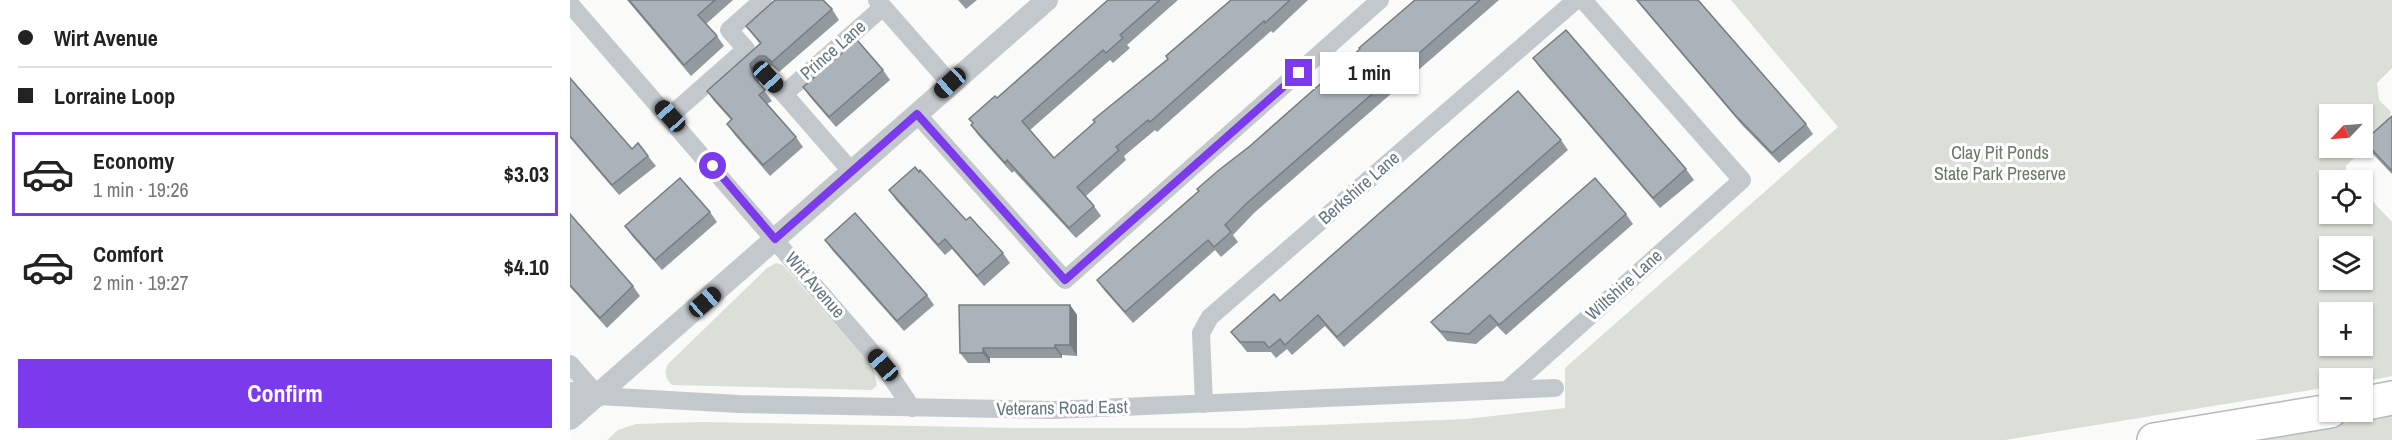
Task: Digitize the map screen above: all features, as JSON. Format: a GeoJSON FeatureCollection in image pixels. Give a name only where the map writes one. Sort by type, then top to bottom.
{"type":"FeatureCollection","features":[{"type":"Feature","properties":{"kind":"highway"},"geometry":{"type":"LineString","coordinates":[[2373,402],[2392,398]]}},
{"type":"Feature","properties":{"kind":"highway"},"geometry":{"type":"LineString","coordinates":[[2154,440],[2319,413]]}},
{"type":"Feature","properties":{"kind":"street"},"geometry":{"type":"LineString","coordinates":[[670,116],[746,49],[729,30],[763,0]]}},
{"type":"Feature","properties":{"kind":"street"},"geometry":{"type":"LineString","coordinates":[[570,419],[1047,0]]}},
{"type":"Feature","properties":{"kind":"street"},"geometry":{"type":"LineString","coordinates":[[917,114],[1065,280],[1380,0]]}},
{"type":"Feature","properties":{"kind":"street","name":"Berkshire Lane"},"geometry":{"type":"LineString","coordinates":[[1204,404],[1201,333],[1210,317],[1576,0]]}},
{"type":"Feature","properties":{"kind":"street","name":"Wiltshire Lane"},"geometry":{"type":"LineString","coordinates":[[1507,390],[1742,180],[1583,0]]}},
{"type":"Feature","properties":{"kind":"street"},"geometry":{"type":"LineString","coordinates":[[880,3],[950,83]]}},
{"type":"Feature","properties":{"kind":"street","name":"Prince Lane"},"geometry":{"type":"LineString","coordinates":[[784,94],[880,3]]}},
{"type":"Feature","properties":{"kind":"street","name":"Wirt Avenue"},"geometry":{"type":"LineString","coordinates":[[570,4],[670,116],[883,365],[912,408]]}},
{"type":"Feature","properties":{"kind":"street","name":"Prince Lane"},"geometry":{"type":"LineString","coordinates":[[768,77],[852,172]]}},
{"type":"Feature","properties":{"kind":"street"},"geometry":{"type":"LineString","coordinates":[[570,364],[598,396]]}},
{"type":"Feature","properties":{"kind":"street","name":"Veterans Road East"},"geometry":{"type":"LineString","coordinates":[[570,393],[739,404],[1053,410],[1555,388]]}},
{"type":"Feature","properties":{"kind":"green space","name":"Clay Pit Ponds State Park Preserve"},"geometry":{"type":"Polygon","coordinates":[[[1731,0],[2392,0],[2392,68],[2377,83],[2379,100],[2391,112],[2387,125],[2373,139],[2373,104],[2319,104],[2319,158],[2354,158],[2346,166],[2346,170],[2319,170],[2319,224],[2373,224],[2373,202],[2392,222],[2392,376],[2373,380],[2373,368],[2319,368],[2319,389],[2005,440],[607,440],[618,430],[636,424],[703,422],[1018,428],[1243,428],[1466,419],[1565,408],[1565,368],[1838,127],[1731,0]]]}},
{"type":"Feature","properties":{"kind":"green space"},"geometry":{"type":"Polygon","coordinates":[[[776,263],[783,265],[873,367],[877,385],[872,390],[672,385],[666,375],[668,364],[767,268],[776,263]]]}},
{"type":"Feature","properties":{"kind":"green space"},"geometry":{"type":"Polygon","coordinates":[[[2392,414],[2392,440],[2248,440],[2348,422],[2373,422],[2373,417],[2392,414]]]}},
{"type":"Feature","properties":{"kind":"building"},"geometry":{"type":"Polygon","coordinates":[[[629,0],[715,0],[698,15],[717,36],[684,65],[629,0]]]}},
{"type":"Feature","properties":{"kind":"building"},"geometry":{"type":"Polygon","coordinates":[[[775,0],[823,0],[832,9],[772,62],[765,56],[759,56],[750,64],[754,78],[765,90],[759,95],[796,137],[763,165],[727,124],[732,119],[707,91],[761,43],[746,26],[775,0]]]}},
{"type":"Feature","properties":{"kind":"building"},"geometry":{"type":"Polygon","coordinates":[[[1108,0],[1160,0],[1120,35],[1123,38],[1106,53],[1103,50],[1022,121],[1054,158],[1095,122],[1093,120],[1168,59],[1166,56],[1231,0],[1290,0],[1150,122],[1148,120],[1116,147],[1119,150],[1077,187],[1094,206],[1069,228],[1007,160],[1005,163],[971,125],[973,123],[969,119],[995,96],[997,98],[1108,0]]]}},
{"type":"Feature","properties":{"kind":"building"},"geometry":{"type":"Polygon","coordinates":[[[1415,0],[1480,0],[1247,203],[1225,225],[1231,232],[1214,247],[1208,240],[1125,312],[1097,280],[1199,191],[1197,189],[1250,146],[1415,0]]]}},
{"type":"Feature","properties":{"kind":"building"},"geometry":{"type":"Polygon","coordinates":[[[1637,0],[1698,0],[1806,124],[1772,153],[1735,115],[1637,0]]]}},
{"type":"Feature","properties":{"kind":"building"},"geometry":{"type":"Polygon","coordinates":[[[1566,30],[1686,169],[1653,198],[1533,58],[1566,30]]]}},
{"type":"Feature","properties":{"kind":"building"},"geometry":{"type":"Polygon","coordinates":[[[857,40],[883,70],[829,117],[803,87],[857,40]]]}},
{"type":"Feature","properties":{"kind":"building"},"geometry":{"type":"Polygon","coordinates":[[[570,78],[632,149],[638,143],[648,156],[612,185],[570,136],[570,78]]]}},
{"type":"Feature","properties":{"kind":"building"},"geometry":{"type":"Polygon","coordinates":[[[1518,91],[1561,140],[1337,337],[1318,315],[1285,345],[1280,339],[1269,348],[1264,342],[1240,342],[1231,332],[1274,294],[1280,301],[1518,91]]]}},
{"type":"Feature","properties":{"kind":"building"},"geometry":{"type":"Polygon","coordinates":[[[2392,116],[2392,171],[2373,151],[2373,133],[2392,116]]]}},
{"type":"Feature","properties":{"kind":"building"},"geometry":{"type":"Polygon","coordinates":[[[915,167],[966,220],[970,217],[1003,253],[977,276],[945,239],[938,245],[889,190],[915,167]]]}},
{"type":"Feature","properties":{"kind":"building"},"geometry":{"type":"Polygon","coordinates":[[[680,178],[710,212],[655,260],[625,226],[680,178]]]}},
{"type":"Feature","properties":{"kind":"building"},"geometry":{"type":"Polygon","coordinates":[[[1595,178],[1626,214],[1499,325],[1490,315],[1469,334],[1440,331],[1431,322],[1595,178]]]}},
{"type":"Feature","properties":{"kind":"building"},"geometry":{"type":"Polygon","coordinates":[[[855,213],[927,295],[897,321],[825,240],[855,213]]]}},
{"type":"Feature","properties":{"kind":"building"},"geometry":{"type":"Polygon","coordinates":[[[570,214],[633,286],[600,318],[570,285],[570,214]]]}},
{"type":"Feature","properties":{"kind":"building"},"geometry":{"type":"Polygon","coordinates":[[[959,305],[1070,305],[1070,345],[1055,345],[1055,348],[983,348],[983,353],[960,353],[959,305]]]}},
{"type":"Feature","properties":{"kind":"route"},"geometry":{"type":"LineString","coordinates":[[713,166],[775,239],[917,114],[1065,280],[1299,73]]}}]}
